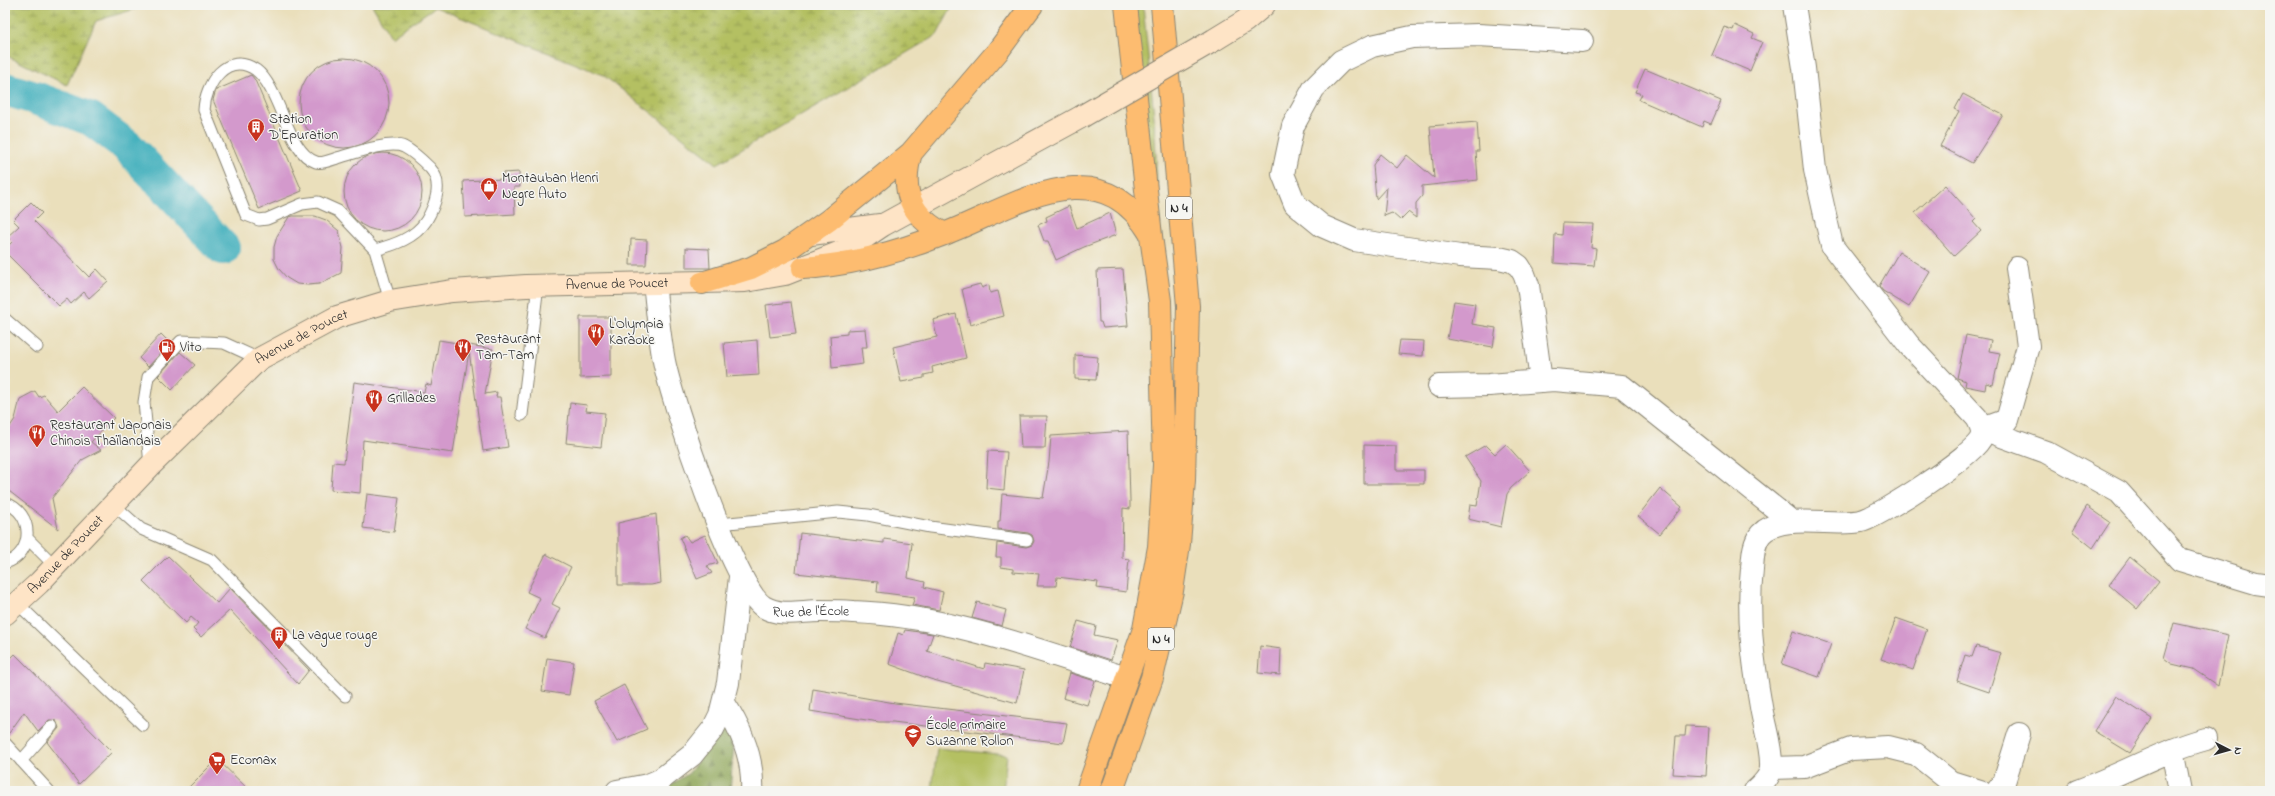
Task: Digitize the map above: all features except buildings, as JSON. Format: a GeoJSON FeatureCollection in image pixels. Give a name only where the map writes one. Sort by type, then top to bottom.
{"type":"FeatureCollection","features":[{"type":"Feature","properties":{"kind":"highway"},"geometry":{"type":"LineString","coordinates":[[702,283],[770,259],[810,234],[911,153],[998,51],[1032,5]]}},
{"type":"Feature","properties":{"kind":"highway","name":"N 4"},"geometry":{"type":"LineString","coordinates":[[1086,791],[1144,629],[1157,554],[1164,465],[1160,301],[1151,236],[1126,5]]}},
{"type":"Feature","properties":{"kind":"highway","name":"N 4"},"geometry":{"type":"LineString","coordinates":[[1112,791],[1152,678],[1173,584],[1179,544],[1184,480],[1188,306],[1162,5]]}},
{"type":"Feature","properties":{"kind":"highway"},"geometry":{"type":"LineString","coordinates":[[911,153],[906,180],[908,194],[914,208],[932,227],[944,234]]}},
{"type":"Feature","properties":{"kind":"highway"},"geometry":{"type":"LineString","coordinates":[[802,268],[853,262],[902,249],[944,234],[1019,202],[1058,189],[1097,189],[1113,194],[1141,219],[1151,236]]}},
{"type":"Feature","properties":{"kind":"main road","name":"Avenue de Poucet"},"geometry":{"type":"LineString","coordinates":[[11,608],[55,566],[150,466],[259,359],[337,317],[390,301],[452,291],[538,285],[745,281],[785,274],[846,250],[883,225],[1081,117],[1214,40],[1245,21],[1264,5]]}},
{"type":"Feature","properties":{"kind":"main road"},"geometry":{"type":"LineString","coordinates":[[810,234],[883,225]]}},
{"type":"Feature","properties":{"kind":"street"},"geometry":{"type":"LineString","coordinates":[[1754,791],[1762,785],[1772,768],[1754,662],[1750,620],[1751,580],[1756,542],[1762,533],[1791,521],[1842,524],[1862,521],[1882,512],[1971,452],[1981,438],[1982,429],[1978,418],[1909,345],[1832,246],[1815,170],[1804,68],[1794,5]]}},
{"type":"Feature","properties":{"kind":"street"},"geometry":{"type":"LineString","coordinates":[[1541,381],[1528,285],[1519,266],[1512,261],[1498,258],[1460,256],[1354,240],[1322,226],[1295,204],[1283,174],[1293,126],[1314,88],[1341,61],[1372,46],[1412,37],[1478,35],[1582,41]]}},
{"type":"Feature","properties":{"kind":"street"},"geometry":{"type":"LineString","coordinates":[[1982,429],[2008,420],[2028,346],[2017,268]]}},
{"type":"Feature","properties":{"kind":"street","name":"Rue de l'École"},"geometry":{"type":"LineString","coordinates":[[654,282],[664,361],[688,446],[740,577],[761,606],[778,613],[820,611],[857,612],[892,614],[929,621],[1002,638],[1126,678]]}},
{"type":"Feature","properties":{"kind":"street"},"geometry":{"type":"LineString","coordinates":[[1439,386],[1489,385],[1554,380],[1622,386],[1791,521]]}},
{"type":"Feature","properties":{"kind":"street"},"geometry":{"type":"LineString","coordinates":[[1982,429],[2046,452],[2119,492],[2180,560],[2256,583],[2270,585]]}},
{"type":"Feature","properties":{"kind":"street"},"geometry":{"type":"LineString","coordinates":[[617,791],[648,785],[660,780],[692,755],[713,729],[724,703],[740,577]]}},
{"type":"Feature","properties":{"kind":"street"},"geometry":{"type":"LineString","coordinates":[[724,703],[739,727],[746,746],[750,764],[752,791]]}},
{"type":"Feature","properties":{"kind":"street"},"geometry":{"type":"LineString","coordinates":[[1997,791],[2004,782],[2019,734]]}},
{"type":"Feature","properties":{"kind":"street"},"geometry":{"type":"LineString","coordinates":[[2077,791],[2109,779],[2172,750],[2206,739]]}},
{"type":"Feature","properties":{"kind":"street"},"geometry":{"type":"LineString","coordinates":[[1772,768],[1804,767],[1851,749],[1888,747],[1916,754],[1951,782],[1980,791]]}},
{"type":"Feature","properties":{"kind":"street"},"geometry":{"type":"LineString","coordinates":[[2172,750],[2180,791]]}},
{"type":"Feature","properties":{"kind":"lane"},"geometry":{"type":"LineString","coordinates":[[375,250],[399,244],[421,228],[434,207],[438,188],[433,171],[419,156],[403,146],[375,147],[328,161],[316,162],[301,152],[267,83],[257,71],[245,64],[233,65],[219,72],[210,83],[204,98],[204,110],[246,215],[259,220],[267,219],[302,204],[318,202],[338,211],[375,250],[390,301]]}},
{"type":"Feature","properties":{"kind":"lane"},"geometry":{"type":"LineString","coordinates":[[522,415],[538,285]]}},
{"type":"Feature","properties":{"kind":"lane"},"geometry":{"type":"LineString","coordinates":[[5,319],[37,347]]}},
{"type":"Feature","properties":{"kind":"lane"},"geometry":{"type":"LineString","coordinates":[[150,466],[144,402],[148,377],[180,341],[224,344],[259,359]]}},
{"type":"Feature","properties":{"kind":"lane"},"geometry":{"type":"LineString","coordinates":[[5,503],[18,510],[24,518],[27,528],[27,538],[24,548],[17,557],[5,563]]}},
{"type":"Feature","properties":{"kind":"lane"},"geometry":{"type":"LineString","coordinates":[[114,505],[141,529],[212,560],[345,696]]}},
{"type":"Feature","properties":{"kind":"lane"},"geometry":{"type":"LineString","coordinates":[[719,524],[838,512],[868,515],[938,528],[1027,540]]}},
{"type":"Feature","properties":{"kind":"lane"},"geometry":{"type":"LineString","coordinates":[[27,538],[55,566]]}},
{"type":"Feature","properties":{"kind":"lane"},"geometry":{"type":"LineString","coordinates":[[11,608],[143,725]]}},
{"type":"Feature","properties":{"kind":"lane"},"geometry":{"type":"LineString","coordinates":[[21,761],[52,726]]}},
{"type":"Feature","properties":{"kind":"lane"},"geometry":{"type":"LineString","coordinates":[[5,743],[49,791]]}},
{"type":"Feature","properties":{"kind":"green space"},"geometry":{"type":"Polygon","coordinates":[[[5,5],[148,5],[96,21],[67,85],[5,55],[5,5]]]}},
{"type":"Feature","properties":{"kind":"green space"},"geometry":{"type":"Polygon","coordinates":[[[372,5],[953,5],[937,35],[717,164],[603,75],[435,7],[391,37],[372,5]]]}},
{"type":"Feature","properties":{"kind":"green space"},"geometry":{"type":"Polygon","coordinates":[[[1131,5],[1143,5],[1154,116],[1161,258],[1131,5]]]}},
{"type":"Feature","properties":{"kind":"green space"},"geometry":{"type":"Polygon","coordinates":[[[726,721],[735,731],[730,791],[662,791],[689,773],[726,721]]]}},
{"type":"Feature","properties":{"kind":"green space"},"geometry":{"type":"Polygon","coordinates":[[[937,748],[1007,755],[1003,791],[932,789],[937,748]]]}},
{"type":"Feature","properties":{"kind":"waterway"},"geometry":{"type":"LineString","coordinates":[[5,89],[35,98],[91,119],[127,146],[223,248]]}},
{"type":"Feature","properties":{"kind":"place","name":"Station D'Epuration"},"geometry":{"type":"Point","coordinates":[256,142]}},
{"type":"Feature","properties":{"kind":"place","name":"Montauban Henri Negre Auto"},"geometry":{"type":"Point","coordinates":[489,201]}},
{"type":"Feature","properties":{"kind":"place","name":"L'Olympia Karaoke"},"geometry":{"type":"Point","coordinates":[596,347]}},
{"type":"Feature","properties":{"kind":"place","name":"Vito"},"geometry":{"type":"Point","coordinates":[167,362]}},
{"type":"Feature","properties":{"kind":"place","name":"Restaurant Tam-Tam"},"geometry":{"type":"Point","coordinates":[463,362]}},
{"type":"Feature","properties":{"kind":"place","name":"Grillades"},"geometry":{"type":"Point","coordinates":[374,413]}},
{"type":"Feature","properties":{"kind":"place","name":"Restaurant Japonais Chinois Thaïlandais"},"geometry":{"type":"Point","coordinates":[37,448]}},
{"type":"Feature","properties":{"kind":"place","name":"La vague rouge"},"geometry":{"type":"Point","coordinates":[279,650]}},
{"type":"Feature","properties":{"kind":"place","name":"École primaire Suzanne Rollon"},"geometry":{"type":"Point","coordinates":[913,748]}},
{"type":"Feature","properties":{"kind":"place","name":"Ecomax"},"geometry":{"type":"Point","coordinates":[217,775]}}]}
